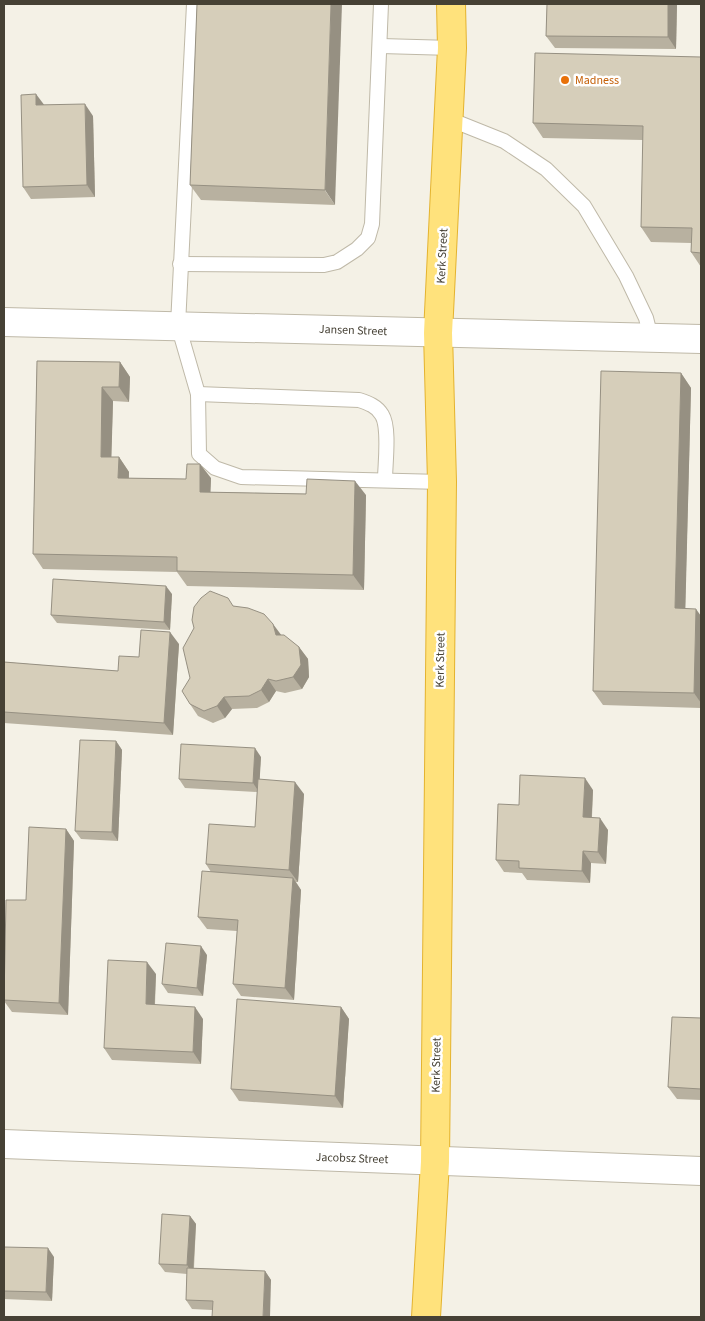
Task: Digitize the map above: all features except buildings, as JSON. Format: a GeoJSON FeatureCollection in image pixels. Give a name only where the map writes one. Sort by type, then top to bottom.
{"type":"FeatureCollection","features":[{"type":"Feature","properties":{"kind":"highway","name":"Kerk Street"},"geometry":{"type":"LineString","coordinates":[[426,1317],[435,1162],[442,482],[438,333],[452,48],[451,4]]}},
{"type":"Feature","properties":{"kind":"street","name":"Jansen Street"},"geometry":{"type":"LineString","coordinates":[[4,322],[701,339]]}},
{"type":"Feature","properties":{"kind":"street","name":"Jacobsz Street"},"geometry":{"type":"LineString","coordinates":[[4,1144],[701,1171]]}},
{"type":"Feature","properties":{"kind":"lane"},"geometry":{"type":"LineString","coordinates":[[194,4],[178,325],[198,394],[199,454],[214,468],[241,477],[442,482]]}},
{"type":"Feature","properties":{"kind":"lane"},"geometry":{"type":"LineString","coordinates":[[180,264],[324,265],[348,256],[368,238],[372,224],[381,4]]}},
{"type":"Feature","properties":{"kind":"lane"},"geometry":{"type":"LineString","coordinates":[[380,46],[452,48]]}},
{"type":"Feature","properties":{"kind":"lane"},"geometry":{"type":"LineString","coordinates":[[449,119],[504,141],[546,169],[584,206],[626,276],[646,318],[651,338]]}},
{"type":"Feature","properties":{"kind":"lane"},"geometry":{"type":"LineString","coordinates":[[198,394],[359,400],[368,404],[381,413],[385,423],[385,480]]}},
{"type":"Feature","properties":{"kind":"place","name":"Madness"},"geometry":{"type":"Point","coordinates":[565,80]}}]}
